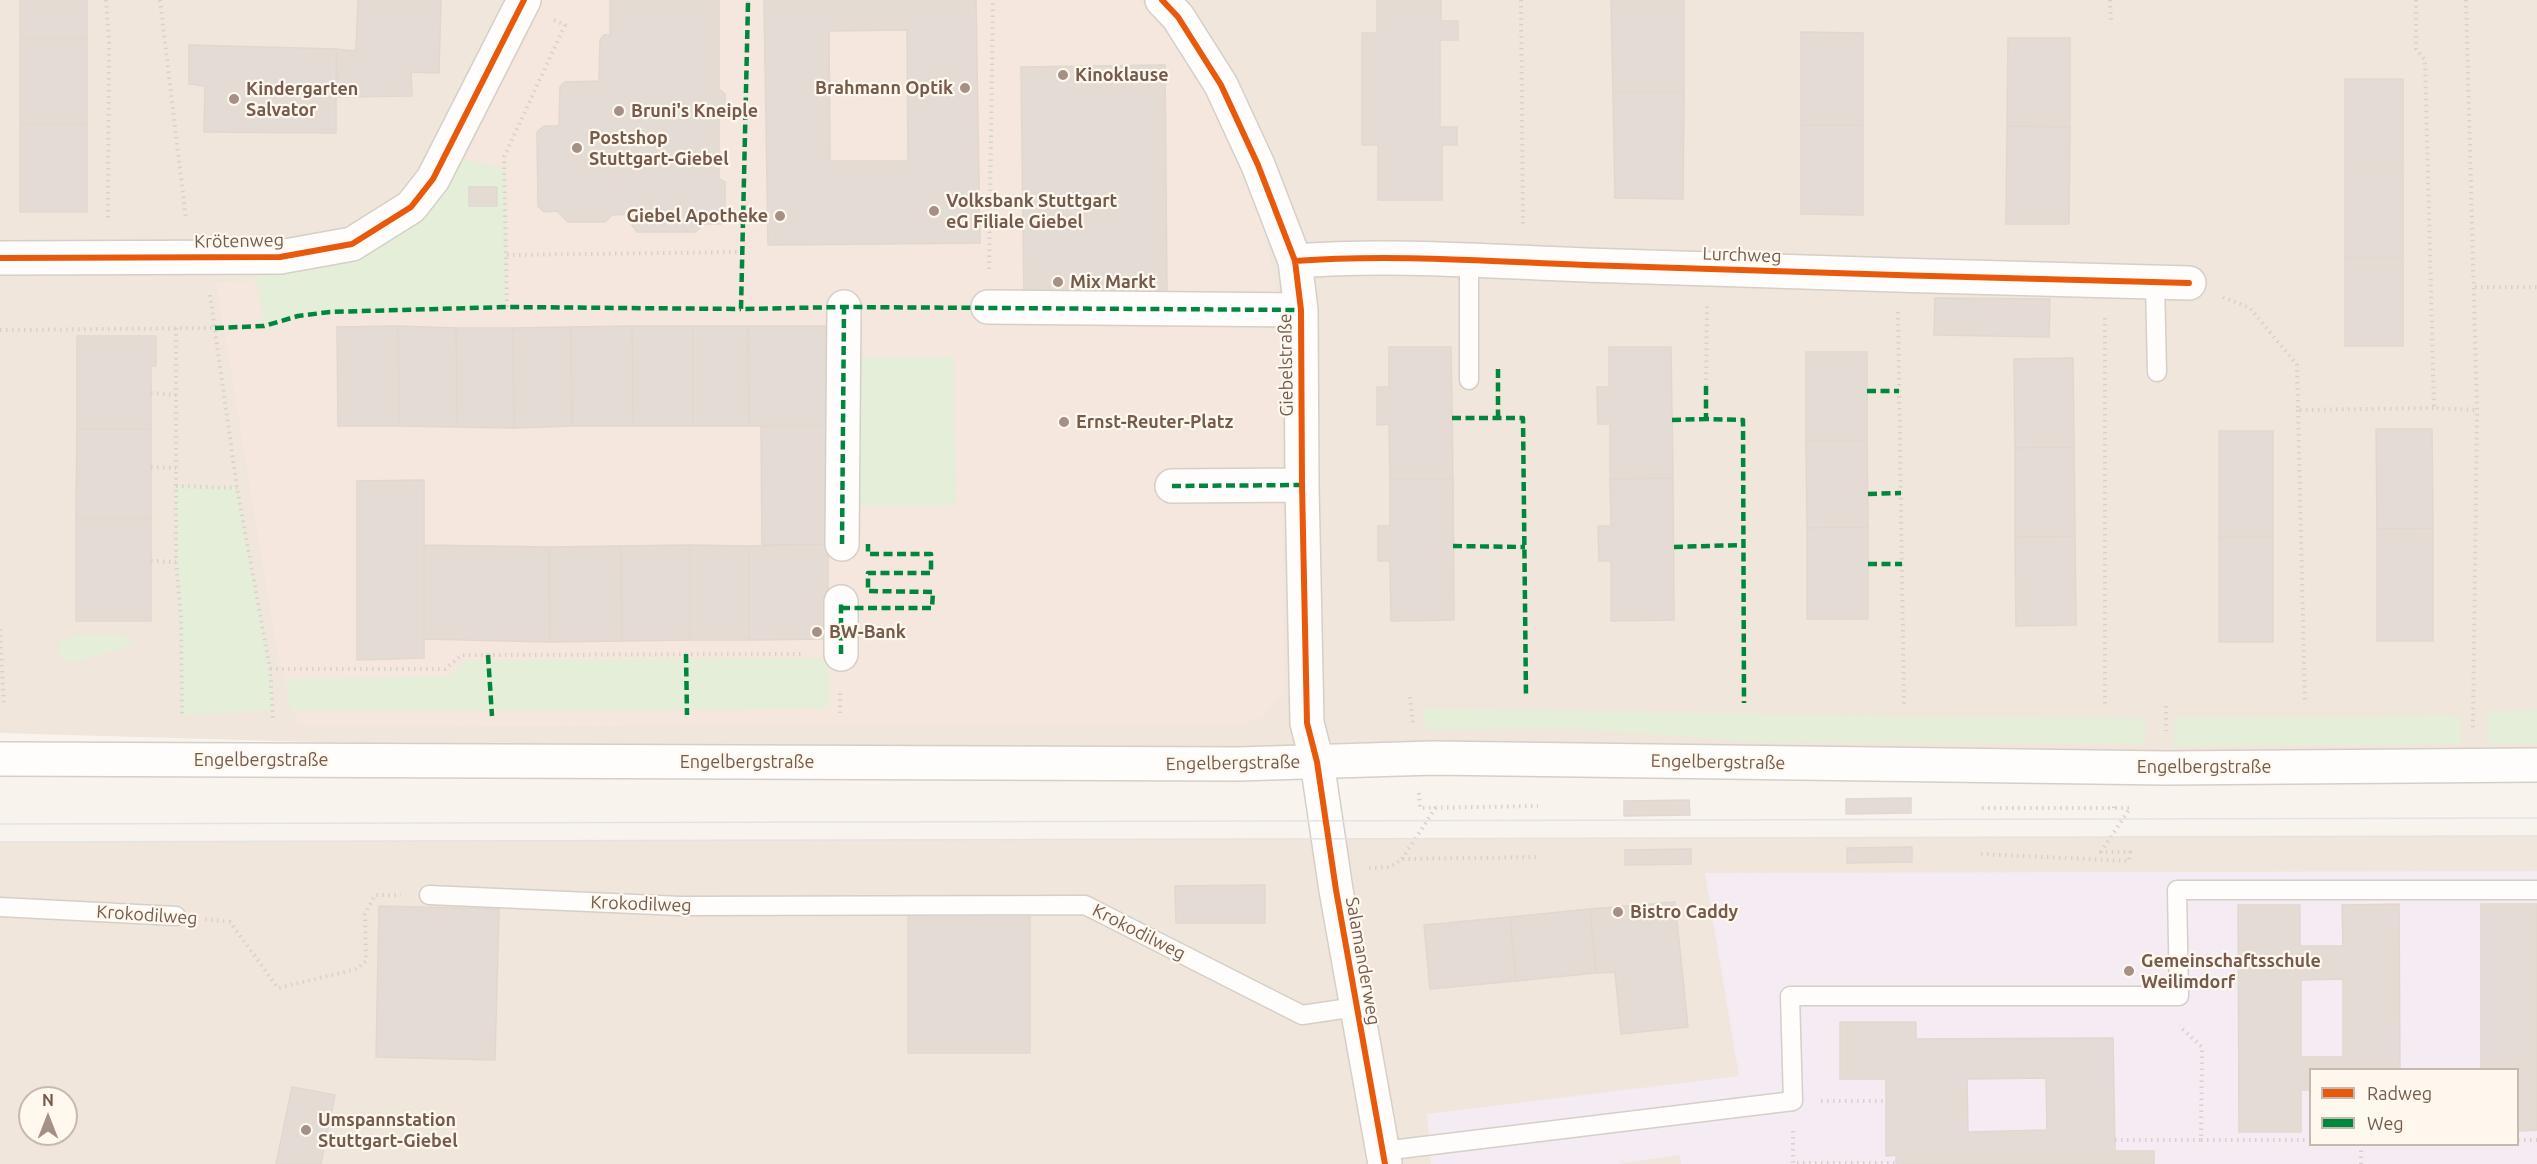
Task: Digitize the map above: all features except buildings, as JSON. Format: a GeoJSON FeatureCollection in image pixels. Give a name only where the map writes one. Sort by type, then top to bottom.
{"type":"FeatureCollection","features":[{"type":"Feature","properties":{"kind":"street","name":"Giebelstraße"},"geometry":{"type":"LineString","coordinates":[[1162,0],[1178,17],[1221,85],[1258,165],[1295,261],[1301,310],[1307,723],[1317,762]]}},
{"type":"Feature","properties":{"kind":"street","name":"Krötenweg"},"geometry":{"type":"LineString","coordinates":[[0,258],[279,257],[352,244],[411,207],[433,179],[534,8]]}},
{"type":"Feature","properties":{"kind":"street","name":"Lurchweg"},"geometry":{"type":"LineString","coordinates":[[1295,261],[1328,259],[1470,261],[2189,283]]}},
{"type":"Feature","properties":{"kind":"street"},"geometry":{"type":"LineString","coordinates":[[842,544],[844,307]]}},
{"type":"Feature","properties":{"kind":"street"},"geometry":{"type":"LineString","coordinates":[[988,307],[1301,310]]}},
{"type":"Feature","properties":{"kind":"street"},"geometry":{"type":"LineString","coordinates":[[1172,486],[1302,485]]}},
{"type":"Feature","properties":{"kind":"street"},"geometry":{"type":"LineString","coordinates":[[841,602],[841,654]]}},
{"type":"Feature","properties":{"kind":"street","name":"Engelbergstraße"},"geometry":{"type":"LineString","coordinates":[[0,759],[1215,764],[1432,758],[2166,768],[2537,765]]}},
{"type":"Feature","properties":{"kind":"street","name":"Salamanderweg"},"geometry":{"type":"LineString","coordinates":[[1317,762],[1356,1007],[1384,1157]]}},
{"type":"Feature","properties":{"kind":"lane"},"geometry":{"type":"LineString","coordinates":[[1469,380],[1470,261]]}},
{"type":"Feature","properties":{"kind":"lane"},"geometry":{"type":"LineString","coordinates":[[2155,282],[2157,372]]}},
{"type":"Feature","properties":{"kind":"lane"},"geometry":{"type":"LineString","coordinates":[[1384,1157],[1793,1101],[1790,996],[2179,996],[2177,890],[2537,890]]}},
{"type":"Feature","properties":{"kind":"lane","name":"Krokodilweg"},"geometry":{"type":"LineString","coordinates":[[429,895],[680,906],[1085,905],[1302,1015],[1356,1007]]}},
{"type":"Feature","properties":{"kind":"lane","name":"Krokodilweg"},"geometry":{"type":"LineString","coordinates":[[0,907],[176,916]]}},
{"type":"Feature","properties":{"kind":"path"},"geometry":{"type":"LineString","coordinates":[[106,0],[109,42],[108,219]]}},
{"type":"Feature","properties":{"kind":"path"},"geometry":{"type":"LineString","coordinates":[[160,0],[186,219],[204,256],[237,488],[270,669],[273,718]]}},
{"type":"Feature","properties":{"kind":"path"},"geometry":{"type":"LineString","coordinates":[[988,307],[993,0]]}},
{"type":"Feature","properties":{"kind":"path"},"geometry":{"type":"LineString","coordinates":[[1521,0],[1523,263]]}},
{"type":"Feature","properties":{"kind":"path"},"geometry":{"type":"LineString","coordinates":[[2110,0],[2110,21]]}},
{"type":"Feature","properties":{"kind":"path"},"geometry":{"type":"LineString","coordinates":[[2416,0],[2416,50],[2425,60],[2434,408]]}},
{"type":"Feature","properties":{"kind":"path"},"geometry":{"type":"LineString","coordinates":[[2466,0],[2477,410],[2473,765]]}},
{"type":"Feature","properties":{"kind":"path"},"geometry":{"type":"LineString","coordinates":[[507,307],[504,157],[565,25],[534,8]]}},
{"type":"Feature","properties":{"kind":"path"},"geometry":{"type":"LineString","coordinates":[[507,255],[742,252]]}},
{"type":"Feature","properties":{"kind":"path"},"geometry":{"type":"LineString","coordinates":[[2105,281],[2105,705]]}},
{"type":"Feature","properties":{"kind":"path"},"geometry":{"type":"LineString","coordinates":[[2189,283],[2250,308],[2297,365],[2305,704]]}},
{"type":"Feature","properties":{"kind":"path"},"geometry":{"type":"LineString","coordinates":[[2474,287],[2537,286]]}},
{"type":"Feature","properties":{"kind":"path"},"geometry":{"type":"LineString","coordinates":[[176,328],[176,562],[181,618],[182,716]]}},
{"type":"Feature","properties":{"kind":"path"},"geometry":{"type":"LineString","coordinates":[[0,330],[215,328]]}},
{"type":"Feature","properties":{"kind":"path"},"geometry":{"type":"LineString","coordinates":[[1706,386],[1707,345]]}},
{"type":"Feature","properties":{"kind":"path"},"geometry":{"type":"LineString","coordinates":[[1899,351],[1904,706]]}},
{"type":"Feature","properties":{"kind":"path"},"geometry":{"type":"LineString","coordinates":[[151,393],[176,395]]}},
{"type":"Feature","properties":{"kind":"path"},"geometry":{"type":"LineString","coordinates":[[2298,410],[2434,408],[2477,410]]}},
{"type":"Feature","properties":{"kind":"path"},"geometry":{"type":"LineString","coordinates":[[151,467],[176,468]]}},
{"type":"Feature","properties":{"kind":"path"},"geometry":{"type":"LineString","coordinates":[[176,486],[237,488]]}},
{"type":"Feature","properties":{"kind":"path"},"geometry":{"type":"LineString","coordinates":[[151,561],[176,562]]}},
{"type":"Feature","properties":{"kind":"path"},"geometry":{"type":"LineString","coordinates":[[0,629],[4,707]]}},
{"type":"Feature","properties":{"kind":"path"},"geometry":{"type":"LineString","coordinates":[[270,669],[445,669],[462,655],[841,654]]}},
{"type":"Feature","properties":{"kind":"path"},"geometry":{"type":"LineString","coordinates":[[1333,869],[1390,867],[1402,859],[1437,807]]}},
{"type":"Feature","properties":{"kind":"path"},"geometry":{"type":"LineString","coordinates":[[1981,854],[2129,861],[2130,852],[2100,852],[2130,807],[2114,807]]}},
{"type":"Feature","properties":{"kind":"path"},"geometry":{"type":"LineString","coordinates":[[1402,859],[1540,858]]}},
{"type":"Feature","properties":{"kind":"path"},"geometry":{"type":"LineString","coordinates":[[2179,996],[2179,1026],[2202,1047],[2201,1140]]}},
{"type":"Feature","properties":{"kind":"path"},"geometry":{"type":"LineString","coordinates":[[2115,1140],[2309,1140]]}},
{"type":"Feature","properties":{"kind":"path"},"geometry":{"type":"LineString","coordinates":[[2519,1140],[2537,1140]]}},
{"type":"Feature","properties":{"kind":"path"},"geometry":{"type":"LineString","coordinates":[[2361,1146],[2361,1164]]}},
{"type":"Feature","properties":{"kind":"path"},"geometry":{"type":"LineString","coordinates":[[1793,1147],[1793,1162],[1896,1163]]}},
{"type":"Feature","properties":{"kind":"shaded area"},"geometry":{"type":"Polygon","coordinates":[[[0,0],[2537,0],[2537,761],[1056,763],[0,733],[0,0]]]}},
{"type":"Feature","properties":{"kind":"shaded area"},"geometry":{"type":"Polygon","coordinates":[[[541,0],[1140,0],[1162,26],[1201,84],[1241,160],[1265,232],[1278,294],[1282,345],[1284,692],[1263,718],[1241,724],[298,727],[278,658],[216,282],[297,279],[457,177],[541,0]]]}},
{"type":"Feature","properties":{"kind":"shaded area"},"geometry":{"type":"Polygon","coordinates":[[[2537,836],[2537,1164],[0,1164],[0,842],[2537,836]]]}},
{"type":"Feature","properties":{"kind":"shaded area","name":"Gemeinschaftsschule Weilimdorf"},"geometry":{"type":"Polygon","coordinates":[[[2537,871],[2537,1164],[1681,1164],[1680,1155],[1618,1164],[1431,1164],[1427,1114],[1739,1076],[1705,873],[2537,871]]]}},
{"type":"Feature","properties":{"kind":"green space"},"geometry":{"type":"Polygon","coordinates":[[[445,156],[505,168],[507,307],[298,316],[264,326],[253,257],[342,246],[445,156]]]}},
{"type":"Feature","properties":{"kind":"green space"},"geometry":{"type":"Polygon","coordinates":[[[858,357],[954,357],[956,505],[860,506],[858,357]]]}},
{"type":"Feature","properties":{"kind":"green space"},"geometry":{"type":"Polygon","coordinates":[[[176,486],[237,488],[270,669],[273,710],[182,715],[176,486]]]}},
{"type":"Feature","properties":{"kind":"green space"},"geometry":{"type":"Polygon","coordinates":[[[100,635],[123,636],[130,639],[131,644],[128,647],[76,661],[67,662],[59,656],[59,645],[65,639],[100,635]]]}},
{"type":"Feature","properties":{"kind":"green space"},"geometry":{"type":"Polygon","coordinates":[[[829,658],[829,708],[290,710],[286,679],[449,676],[466,660],[829,658]]]}},
{"type":"Feature","properties":{"kind":"green space"},"geometry":{"type":"Polygon","coordinates":[[[1423,708],[1856,716],[2146,718],[2145,744],[1761,742],[1562,728],[1426,730],[1423,708]]]}},
{"type":"Feature","properties":{"kind":"green space"},"geometry":{"type":"Polygon","coordinates":[[[2537,710],[2537,744],[2489,744],[2487,712],[2537,710]]]}},
{"type":"Feature","properties":{"kind":"green space"},"geometry":{"type":"Polygon","coordinates":[[[2461,716],[2461,744],[2174,746],[2174,717],[2461,716]]]}},
{"type":"Feature","properties":{"kind":"tram line"},"geometry":{"type":"LineString","coordinates":[[0,824],[2537,818]]}},
{"type":"Feature","properties":{"kind":"tram line"},"geometry":{"type":"LineString","coordinates":[[0,842],[2537,836]]}},
{"type":"Feature","properties":{"kind":"marked path"},"geometry":{"type":"LineString","coordinates":[[748,3],[741,309],[844,307],[1301,310]]}},
{"type":"Feature","properties":{"kind":"marked path"},"geometry":{"type":"LineString","coordinates":[[215,328],[264,326],[298,316],[330,312],[507,307],[741,309]]}},
{"type":"Feature","properties":{"kind":"marked path"},"geometry":{"type":"LineString","coordinates":[[842,544],[844,307]]}},
{"type":"Feature","properties":{"kind":"marked path"},"geometry":{"type":"LineString","coordinates":[[1498,369],[1498,418]]}},
{"type":"Feature","properties":{"kind":"marked path"},"geometry":{"type":"LineString","coordinates":[[1706,386],[1706,419],[1743,420],[1744,703]]}},
{"type":"Feature","properties":{"kind":"marked path"},"geometry":{"type":"LineString","coordinates":[[1867,391],[1899,391]]}},
{"type":"Feature","properties":{"kind":"marked path"},"geometry":{"type":"LineString","coordinates":[[1452,418],[1523,418],[1526,697]]}},
{"type":"Feature","properties":{"kind":"marked path"},"geometry":{"type":"LineString","coordinates":[[1672,420],[1706,419]]}},
{"type":"Feature","properties":{"kind":"marked path"},"geometry":{"type":"LineString","coordinates":[[1172,486],[1302,485]]}},
{"type":"Feature","properties":{"kind":"marked path"},"geometry":{"type":"LineString","coordinates":[[1868,494],[1901,493]]}},
{"type":"Feature","properties":{"kind":"marked path"},"geometry":{"type":"LineString","coordinates":[[841,608],[932,608],[933,592],[868,591],[868,573],[931,573],[931,554],[868,554],[868,544]]}},
{"type":"Feature","properties":{"kind":"marked path"},"geometry":{"type":"LineString","coordinates":[[1674,547],[1744,545]]}},
{"type":"Feature","properties":{"kind":"marked path"},"geometry":{"type":"LineString","coordinates":[[1453,546],[1525,547]]}},
{"type":"Feature","properties":{"kind":"marked path"},"geometry":{"type":"LineString","coordinates":[[1868,564],[1902,564]]}},
{"type":"Feature","properties":{"kind":"marked path"},"geometry":{"type":"LineString","coordinates":[[841,602],[841,654]]}},
{"type":"Feature","properties":{"kind":"marked path"},"geometry":{"type":"LineString","coordinates":[[686,654],[687,715]]}},
{"type":"Feature","properties":{"kind":"marked path"},"geometry":{"type":"LineString","coordinates":[[488,655],[492,716]]}},
{"type":"Feature","properties":{"kind":"cycle path"},"geometry":{"type":"LineString","coordinates":[[0,258],[280,257],[352,244],[411,207],[433,179],[524,0]]}},
{"type":"Feature","properties":{"kind":"cycle path"},"geometry":{"type":"LineString","coordinates":[[1162,0],[1178,17],[1221,85],[1258,165],[1295,261],[1301,310],[1307,723],[1317,762],[1336,890],[1385,1164]]}},
{"type":"Feature","properties":{"kind":"cycle path"},"geometry":{"type":"LineString","coordinates":[[1295,261],[1374,258],[1456,259],[2189,283]]}},
{"type":"Feature","properties":{"kind":"place","name":"Kinoklause"},"geometry":{"type":"Point","coordinates":[1063,75]}},
{"type":"Feature","properties":{"kind":"place","name":"Brahmann Optik"},"geometry":{"type":"Point","coordinates":[965,88]}},
{"type":"Feature","properties":{"kind":"place","name":"Kindergarten Salvator"},"geometry":{"type":"Point","coordinates":[234,99]}},
{"type":"Feature","properties":{"kind":"place","name":"Bruni's Kneiple"},"geometry":{"type":"Point","coordinates":[619,111]}},
{"type":"Feature","properties":{"kind":"place","name":"Postshop Stuttgart-Giebel"},"geometry":{"type":"Point","coordinates":[577,148]}},
{"type":"Feature","properties":{"kind":"place","name":"Volksbank Stuttgart eG Filiale Giebel"},"geometry":{"type":"Point","coordinates":[934,211]}},
{"type":"Feature","properties":{"kind":"place","name":"Giebel Apotheke"},"geometry":{"type":"Point","coordinates":[780,216]}},
{"type":"Feature","properties":{"kind":"place","name":"Mix Markt"},"geometry":{"type":"Point","coordinates":[1058,282]}},
{"type":"Feature","properties":{"kind":"place","name":"Ernst-Reuter-Platz"},"geometry":{"type":"Point","coordinates":[1064,422]}},
{"type":"Feature","properties":{"kind":"place","name":"BW-Bank"},"geometry":{"type":"Point","coordinates":[817,632]}},
{"type":"Feature","properties":{"kind":"place","name":"Bistro Caddy"},"geometry":{"type":"Point","coordinates":[1618,912]}},
{"type":"Feature","properties":{"kind":"place","name":"Gemeinschaftsschule Weilimdorf"},"geometry":{"type":"Point","coordinates":[2129,971]}},
{"type":"Feature","properties":{"kind":"place","name":"Umspannstation Stuttgart-Giebel"},"geometry":{"type":"Point","coordinates":[306,1130]}}]}
